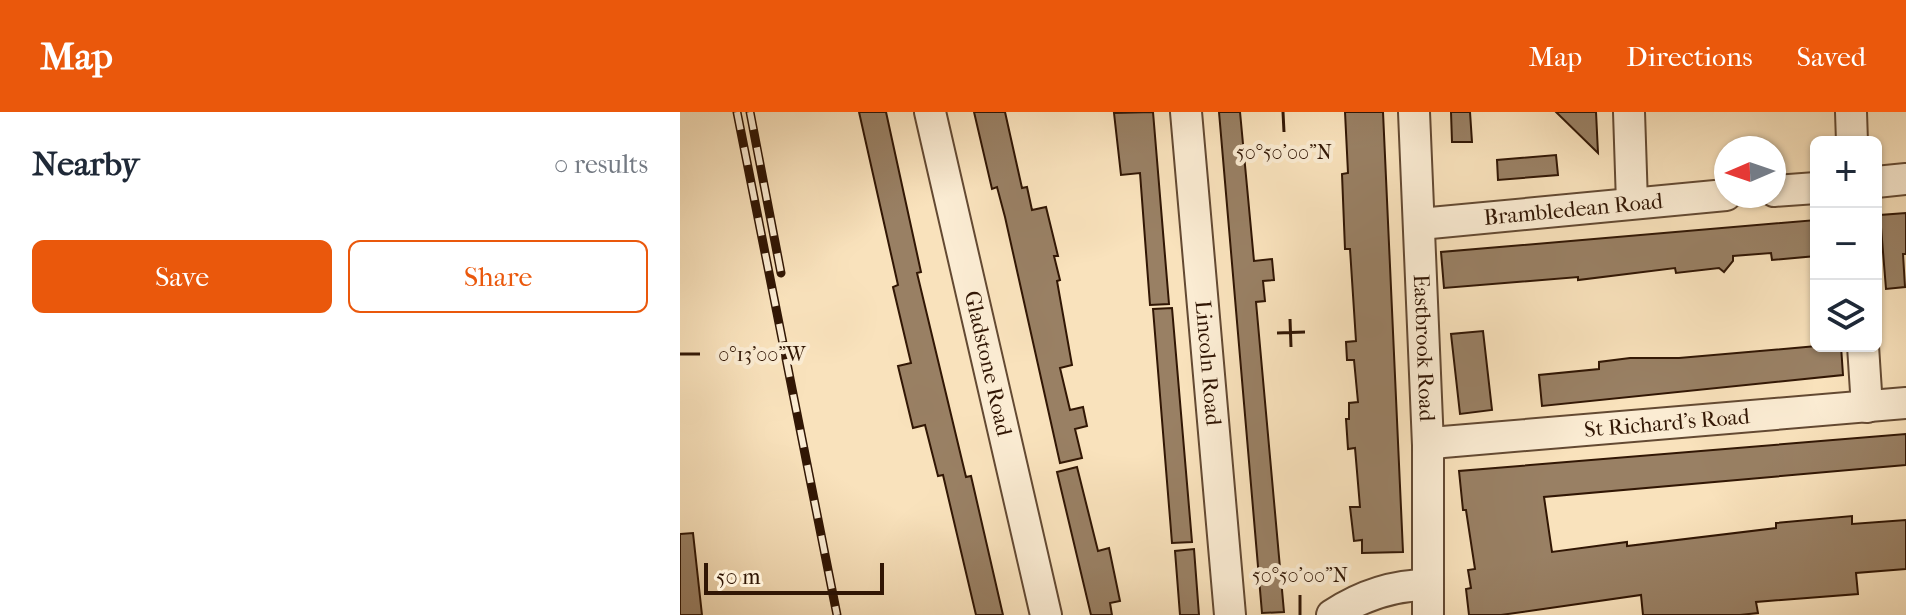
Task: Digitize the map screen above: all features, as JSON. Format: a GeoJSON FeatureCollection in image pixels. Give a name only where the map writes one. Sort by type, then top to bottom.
{"type":"FeatureCollection","features":[{"type":"Feature","properties":{"kind":"street","name":"Gladstone Road"},"geometry":{"type":"LineString","coordinates":[[930,112],[1046,615]]}},
{"type":"Feature","properties":{"kind":"street","name":"Lincoln Road"},"geometry":{"type":"LineString","coordinates":[[1186,112],[1230,615]]}},
{"type":"Feature","properties":{"kind":"street","name":"Eastbrook Road"},"geometry":{"type":"LineString","coordinates":[[1414,112],[1428,445],[1428,615]]}},
{"type":"Feature","properties":{"kind":"street"},"geometry":{"type":"LineString","coordinates":[[1629,112],[1632,203]]}},
{"type":"Feature","properties":{"kind":"street"},"geometry":{"type":"LineString","coordinates":[[1851,112],[1852,136]]}},
{"type":"Feature","properties":{"kind":"street"},"geometry":{"type":"LineString","coordinates":[[1882,181],[1906,179]]}},
{"type":"Feature","properties":{"kind":"street"},"geometry":{"type":"LineString","coordinates":[[1786,190],[1810,188]]}},
{"type":"Feature","properties":{"kind":"street","name":"Brambledean Road"},"geometry":{"type":"LineString","coordinates":[[1420,224],[1714,196]]}},
{"type":"Feature","properties":{"kind":"street"},"geometry":{"type":"LineString","coordinates":[[1863,352],[1867,407]]}},
{"type":"Feature","properties":{"kind":"street","name":"St Richard's Road"},"geometry":{"type":"LineString","coordinates":[[1428,445],[1906,403]]}},
{"type":"Feature","properties":{"kind":"street"},"geometry":{"type":"LineString","coordinates":[[1332,615],[1351,603],[1382,591],[1428,585]]}},
{"type":"Feature","properties":{"kind":"building"},"geometry":{"type":"Polygon","coordinates":[[[859,112],[886,112],[921,272],[917,273],[966,477],[971,476],[1003,615],[976,615],[943,475],[938,476],[925,425],[913,428],[898,366],[911,363],[893,287],[898,285],[859,112]]]}},
{"type":"Feature","properties":{"kind":"building"},"geometry":{"type":"Polygon","coordinates":[[[974,112],[1005,112],[1022,188],[1027,187],[1032,210],[1046,207],[1058,256],[1054,256],[1060,280],[1057,281],[1072,365],[1060,368],[1070,410],[1083,407],[1087,426],[1075,429],[1082,458],[1060,463],[1005,217],[997,187],[992,189],[974,112]]]}},
{"type":"Feature","properties":{"kind":"building"},"geometry":{"type":"Polygon","coordinates":[[[1153,112],[1169,304],[1150,305],[1140,173],[1121,175],[1114,113],[1153,112]]]}},
{"type":"Feature","properties":{"kind":"building"},"geometry":{"type":"Polygon","coordinates":[[[1219,112],[1240,112],[1254,261],[1272,259],[1274,280],[1263,281],[1265,301],[1256,302],[1284,612],[1262,613],[1219,112]]]}},
{"type":"Feature","properties":{"kind":"building"},"geometry":{"type":"Polygon","coordinates":[[[1345,112],[1383,112],[1403,552],[1362,553],[1362,540],[1354,541],[1350,507],[1360,507],[1355,448],[1348,449],[1346,419],[1349,419],[1349,403],[1358,402],[1354,360],[1347,360],[1346,342],[1356,341],[1350,249],[1345,249],[1342,174],[1348,173],[1345,112]]]}},
{"type":"Feature","properties":{"kind":"building"},"geometry":{"type":"Polygon","coordinates":[[[1451,112],[1470,112],[1472,142],[1452,142],[1451,112]]]}},
{"type":"Feature","properties":{"kind":"building"},"geometry":{"type":"Polygon","coordinates":[[[1556,112],[1596,112],[1598,153],[1556,112]]]}},
{"type":"Feature","properties":{"kind":"building"},"geometry":{"type":"Polygon","coordinates":[[[1556,155],[1558,175],[1498,180],[1497,160],[1556,155]]]}},
{"type":"Feature","properties":{"kind":"building"},"geometry":{"type":"Polygon","coordinates":[[[1906,213],[1906,254],[1903,254],[1905,287],[1886,289],[1882,215],[1906,213]]]}},
{"type":"Feature","properties":{"kind":"building"},"geometry":{"type":"Polygon","coordinates":[[[1810,221],[1810,257],[1772,260],[1771,253],[1733,256],[1733,261],[1724,272],[1719,268],[1676,273],[1675,268],[1578,280],[1578,277],[1444,288],[1441,252],[1810,221]]]}},
{"type":"Feature","properties":{"kind":"building"},"geometry":{"type":"Polygon","coordinates":[[[1172,308],[1192,542],[1172,543],[1153,309],[1172,308]]]}},
{"type":"Feature","properties":{"kind":"building"},"geometry":{"type":"Polygon","coordinates":[[[1483,331],[1492,410],[1460,414],[1451,334],[1483,331]]]}},
{"type":"Feature","properties":{"kind":"building"},"geometry":{"type":"Polygon","coordinates":[[[1810,347],[1810,352],[1841,352],[1843,375],[1542,406],[1539,375],[1599,369],[1599,362],[1630,358],[1679,358],[1810,347]]]}},
{"type":"Feature","properties":{"kind":"building"},"geometry":{"type":"Polygon","coordinates":[[[1906,434],[1906,465],[1544,497],[1552,552],[1627,542],[1627,546],[1776,528],[1776,523],[1852,516],[1852,524],[1906,520],[1906,569],[1856,573],[1858,594],[1756,602],[1758,613],[1740,615],[1643,615],[1641,595],[1501,615],[1469,615],[1466,589],[1471,588],[1468,570],[1475,569],[1459,471],[1906,434]]]}},
{"type":"Feature","properties":{"kind":"building"},"geometry":{"type":"Polygon","coordinates":[[[1077,467],[1098,551],[1109,548],[1120,601],[1110,603],[1112,615],[1091,615],[1057,472],[1077,467]]]}},
{"type":"Feature","properties":{"kind":"building"},"geometry":{"type":"Polygon","coordinates":[[[693,533],[702,615],[680,615],[680,534],[693,533]]]}},
{"type":"Feature","properties":{"kind":"building"},"geometry":{"type":"Polygon","coordinates":[[[1194,549],[1199,615],[1180,615],[1175,551],[1194,549]]]}},
{"type":"Feature","properties":{"kind":"railway"},"geometry":{"type":"LineString","coordinates":[[737,112],[837,615]]}},
{"type":"Feature","properties":{"kind":"railway"},"geometry":{"type":"LineString","coordinates":[[750,112],[781,273]]}}]}
